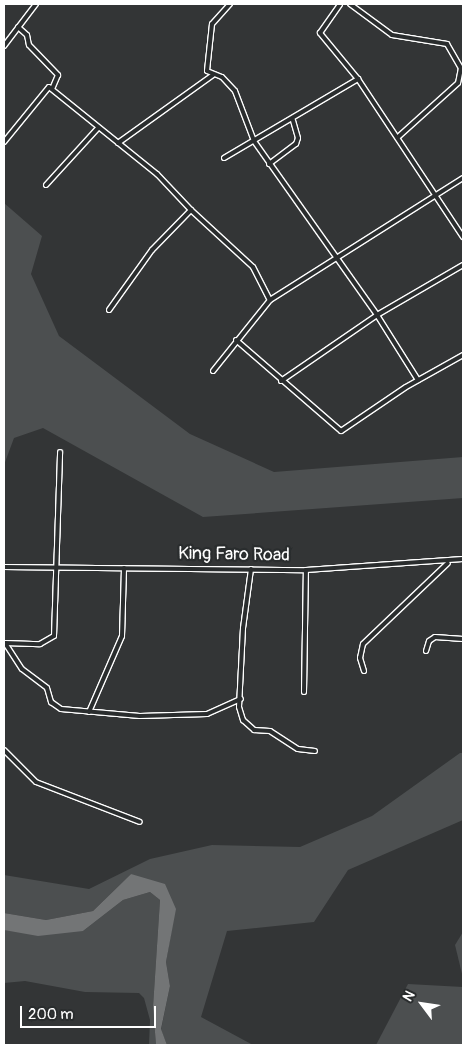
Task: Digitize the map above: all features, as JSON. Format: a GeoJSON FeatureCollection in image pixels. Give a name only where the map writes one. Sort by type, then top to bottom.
{"type":"FeatureCollection","features":[{"type":"Feature","properties":{"kind":"street"},"geometry":{"type":"LineString","coordinates":[[4,46],[36,4]]}},
{"type":"Feature","properties":{"kind":"street"},"geometry":{"type":"LineString","coordinates":[[230,4],[212,24],[207,71],[222,77],[235,91],[254,141],[377,315],[418,380]]}},
{"type":"Feature","properties":{"kind":"street"},"geometry":{"type":"LineString","coordinates":[[340,4],[320,33],[358,79],[463,237]]}},
{"type":"Feature","properties":{"kind":"street"},"geometry":{"type":"LineString","coordinates":[[350,4],[392,35],[447,44],[461,68],[458,82],[398,137]]}},
{"type":"Feature","properties":{"kind":"street"},"geometry":{"type":"LineString","coordinates":[[18,27],[27,35],[29,45],[58,76],[52,89]]}},
{"type":"Feature","properties":{"kind":"street"},"geometry":{"type":"LineString","coordinates":[[118,143],[213,75]]}},
{"type":"Feature","properties":{"kind":"street"},"geometry":{"type":"LineString","coordinates":[[224,158],[292,120],[358,79]]}},
{"type":"Feature","properties":{"kind":"street"},"geometry":{"type":"LineString","coordinates":[[4,142],[49,87],[157,174],[190,210],[253,267],[270,300]]}},
{"type":"Feature","properties":{"kind":"street"},"geometry":{"type":"LineString","coordinates":[[269,164],[296,144],[298,138],[292,120]]}},
{"type":"Feature","properties":{"kind":"street"},"geometry":{"type":"LineString","coordinates":[[46,185],[98,128]]}},
{"type":"Feature","properties":{"kind":"street"},"geometry":{"type":"LineString","coordinates":[[213,371],[270,300],[463,178]]}},
{"type":"Feature","properties":{"kind":"street"},"geometry":{"type":"LineString","coordinates":[[109,310],[152,250],[190,210]]}},
{"type":"Feature","properties":{"kind":"street"},"geometry":{"type":"LineString","coordinates":[[281,381],[377,315],[463,265]]}},
{"type":"Feature","properties":{"kind":"street"},"geometry":{"type":"LineString","coordinates":[[236,340],[281,381],[341,431],[418,380],[463,355]]}},
{"type":"Feature","properties":{"kind":"street"},"geometry":{"type":"LineString","coordinates":[[4,643],[40,644],[54,636],[58,567],[60,452]]}},
{"type":"Feature","properties":{"kind":"street","name":"King Faro Road"},"geometry":{"type":"LineString","coordinates":[[4,567],[306,570],[448,563],[463,559]]}},
{"type":"Feature","properties":{"kind":"street"},"geometry":{"type":"LineString","coordinates":[[364,671],[360,658],[363,644],[448,563]]}},
{"type":"Feature","properties":{"kind":"street"},"geometry":{"type":"LineString","coordinates":[[89,712],[122,636],[124,568]]}},
{"type":"Feature","properties":{"kind":"street"},"geometry":{"type":"LineString","coordinates":[[251,569],[243,628],[241,699],[239,707],[243,720],[254,730],[270,731],[304,752],[316,751]]}},
{"type":"Feature","properties":{"kind":"street"},"geometry":{"type":"LineString","coordinates":[[304,692],[306,570]]}},
{"type":"Feature","properties":{"kind":"street"},"geometry":{"type":"LineString","coordinates":[[426,651],[429,641],[435,637],[463,639]]}},
{"type":"Feature","properties":{"kind":"street"},"geometry":{"type":"LineString","coordinates":[[4,643],[22,669],[47,688],[51,702],[61,709],[140,716],[207,714],[241,699]]}},
{"type":"Feature","properties":{"kind":"street"},"geometry":{"type":"LineString","coordinates":[[4,750],[36,782],[140,822]]}},
{"type":"Feature","properties":{"kind":"shaded area"},"geometry":{"type":"Polygon","coordinates":[[[4,203],[42,236],[31,274],[59,336],[190,434],[274,472],[463,457],[463,498],[203,517],[43,428],[14,438],[4,465],[4,203]]]}},
{"type":"Feature","properties":{"kind":"shaded area"},"geometry":{"type":"Polygon","coordinates":[[[460,753],[463,753],[463,820],[348,870],[314,922],[227,931],[201,1017],[253,1045],[167,1045],[161,1030],[170,986],[166,962],[175,909],[131,874],[93,911],[46,920],[4,913],[4,875],[89,889],[150,859],[212,845],[300,847],[372,816],[460,753]]]}},
{"type":"Feature","properties":{"kind":"shaded area"},"geometry":{"type":"Polygon","coordinates":[[[131,874],[165,884],[176,909],[166,962],[170,986],[161,1029],[167,1045],[156,1045],[153,1007],[160,900],[150,892],[123,900],[83,931],[38,936],[4,930],[4,913],[46,920],[93,911],[131,874]]]}},
{"type":"Feature","properties":{"kind":"shaded area"},"geometry":{"type":"Polygon","coordinates":[[[150,892],[160,900],[153,1007],[156,1045],[149,1045],[150,1020],[144,998],[139,993],[85,992],[25,981],[4,983],[4,930],[83,931],[123,900],[150,892]]]}},
{"type":"Feature","properties":{"kind":"shaded area"},"geometry":{"type":"Polygon","coordinates":[[[463,932],[463,978],[455,945],[463,932]]]}},
{"type":"Feature","properties":{"kind":"shaded area"},"geometry":{"type":"Polygon","coordinates":[[[408,984],[463,987],[463,1045],[376,1045],[408,984]]]}}]}
